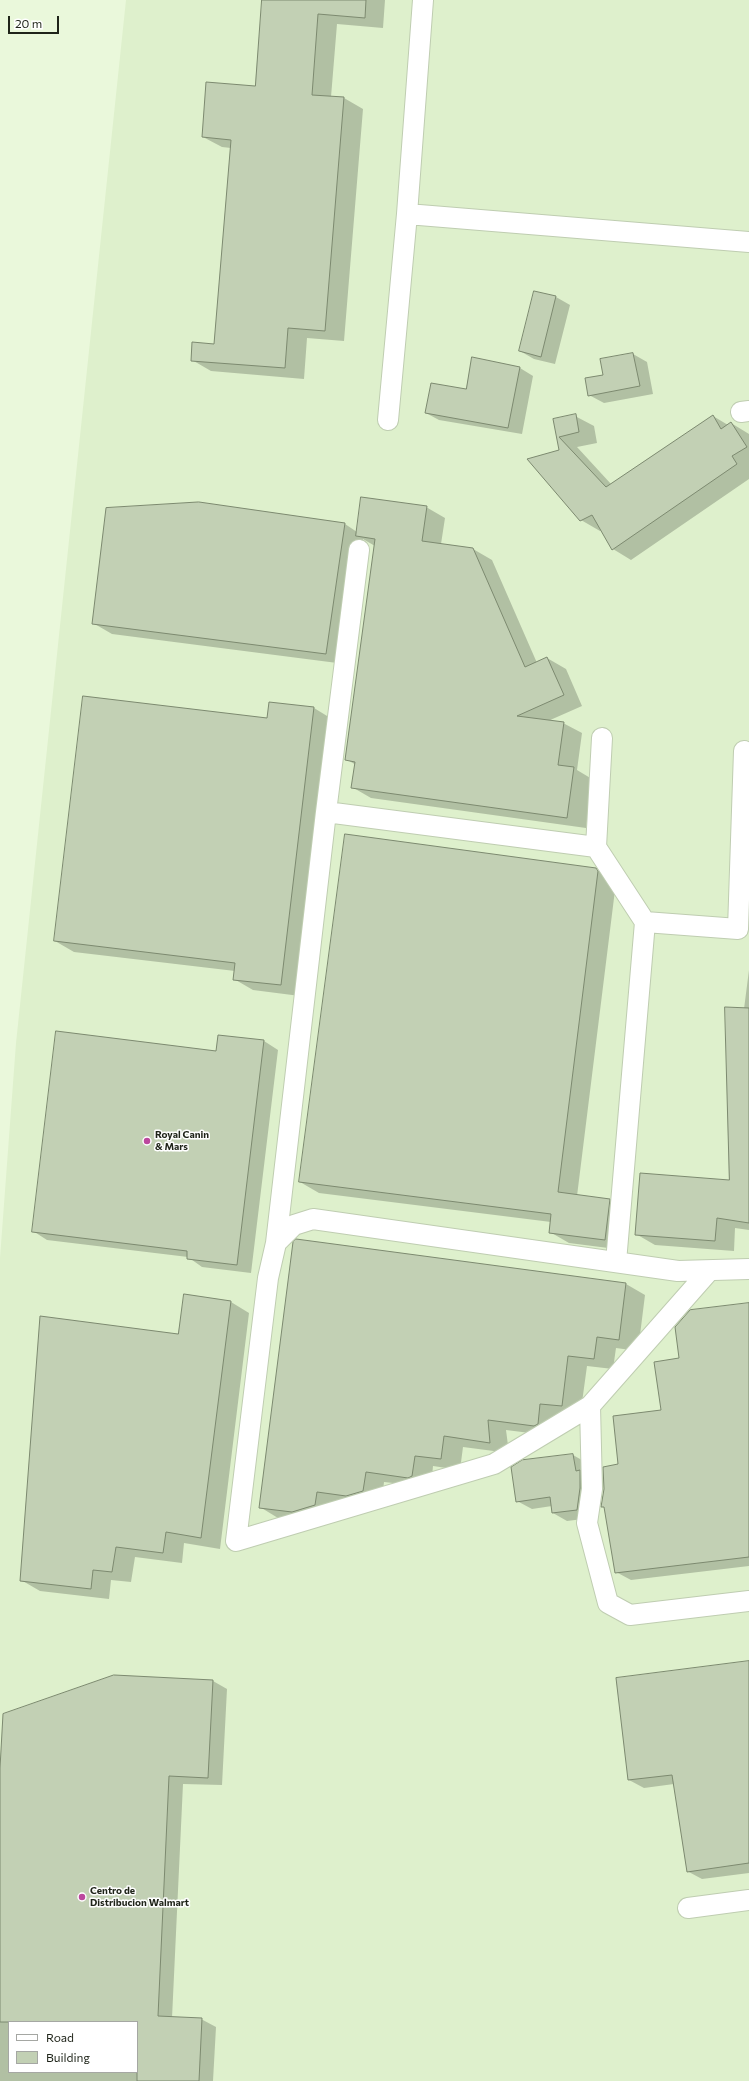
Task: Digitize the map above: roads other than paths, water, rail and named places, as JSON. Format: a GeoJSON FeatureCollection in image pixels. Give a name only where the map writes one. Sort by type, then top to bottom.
{"type":"FeatureCollection","features":[{"type":"Feature","properties":{"kind":"street"},"geometry":{"type":"LineString","coordinates":[[388,420],[407,214],[423,0]]}},
{"type":"Feature","properties":{"kind":"street"},"geometry":{"type":"LineString","coordinates":[[407,214],[749,242]]}},
{"type":"Feature","properties":{"kind":"street"},"geometry":{"type":"LineString","coordinates":[[359,550],[326,812],[276,1243],[268,1278],[236,1541],[494,1464],[590,1406],[709,1271]]}},
{"type":"Feature","properties":{"kind":"street"},"geometry":{"type":"LineString","coordinates":[[602,738],[596,847],[645,922],[616,1262]]}},
{"type":"Feature","properties":{"kind":"street"},"geometry":{"type":"LineString","coordinates":[[645,922],[738,929],[744,751]]}},
{"type":"Feature","properties":{"kind":"street"},"geometry":{"type":"LineString","coordinates":[[326,812],[596,847]]}},
{"type":"Feature","properties":{"kind":"street"},"geometry":{"type":"LineString","coordinates":[[276,1243],[294,1225],[313,1219],[678,1271],[749,1269]]}},
{"type":"Feature","properties":{"kind":"street"},"geometry":{"type":"LineString","coordinates":[[590,1406],[592,1488],[587,1523],[608,1603],[630,1615],[749,1601]]}},
{"type":"Feature","properties":{"kind":"street"},"geometry":{"type":"LineString","coordinates":[[688,1908],[749,1900]]}},
{"type":"Feature","properties":{"kind":"place","name":"Royal Canin & Mars"},"geometry":{"type":"Point","coordinates":[147,1141]}},
{"type":"Feature","properties":{"kind":"place","name":"Centro de Distribucion Walmart"},"geometry":{"type":"Point","coordinates":[82,1897]}}]}
